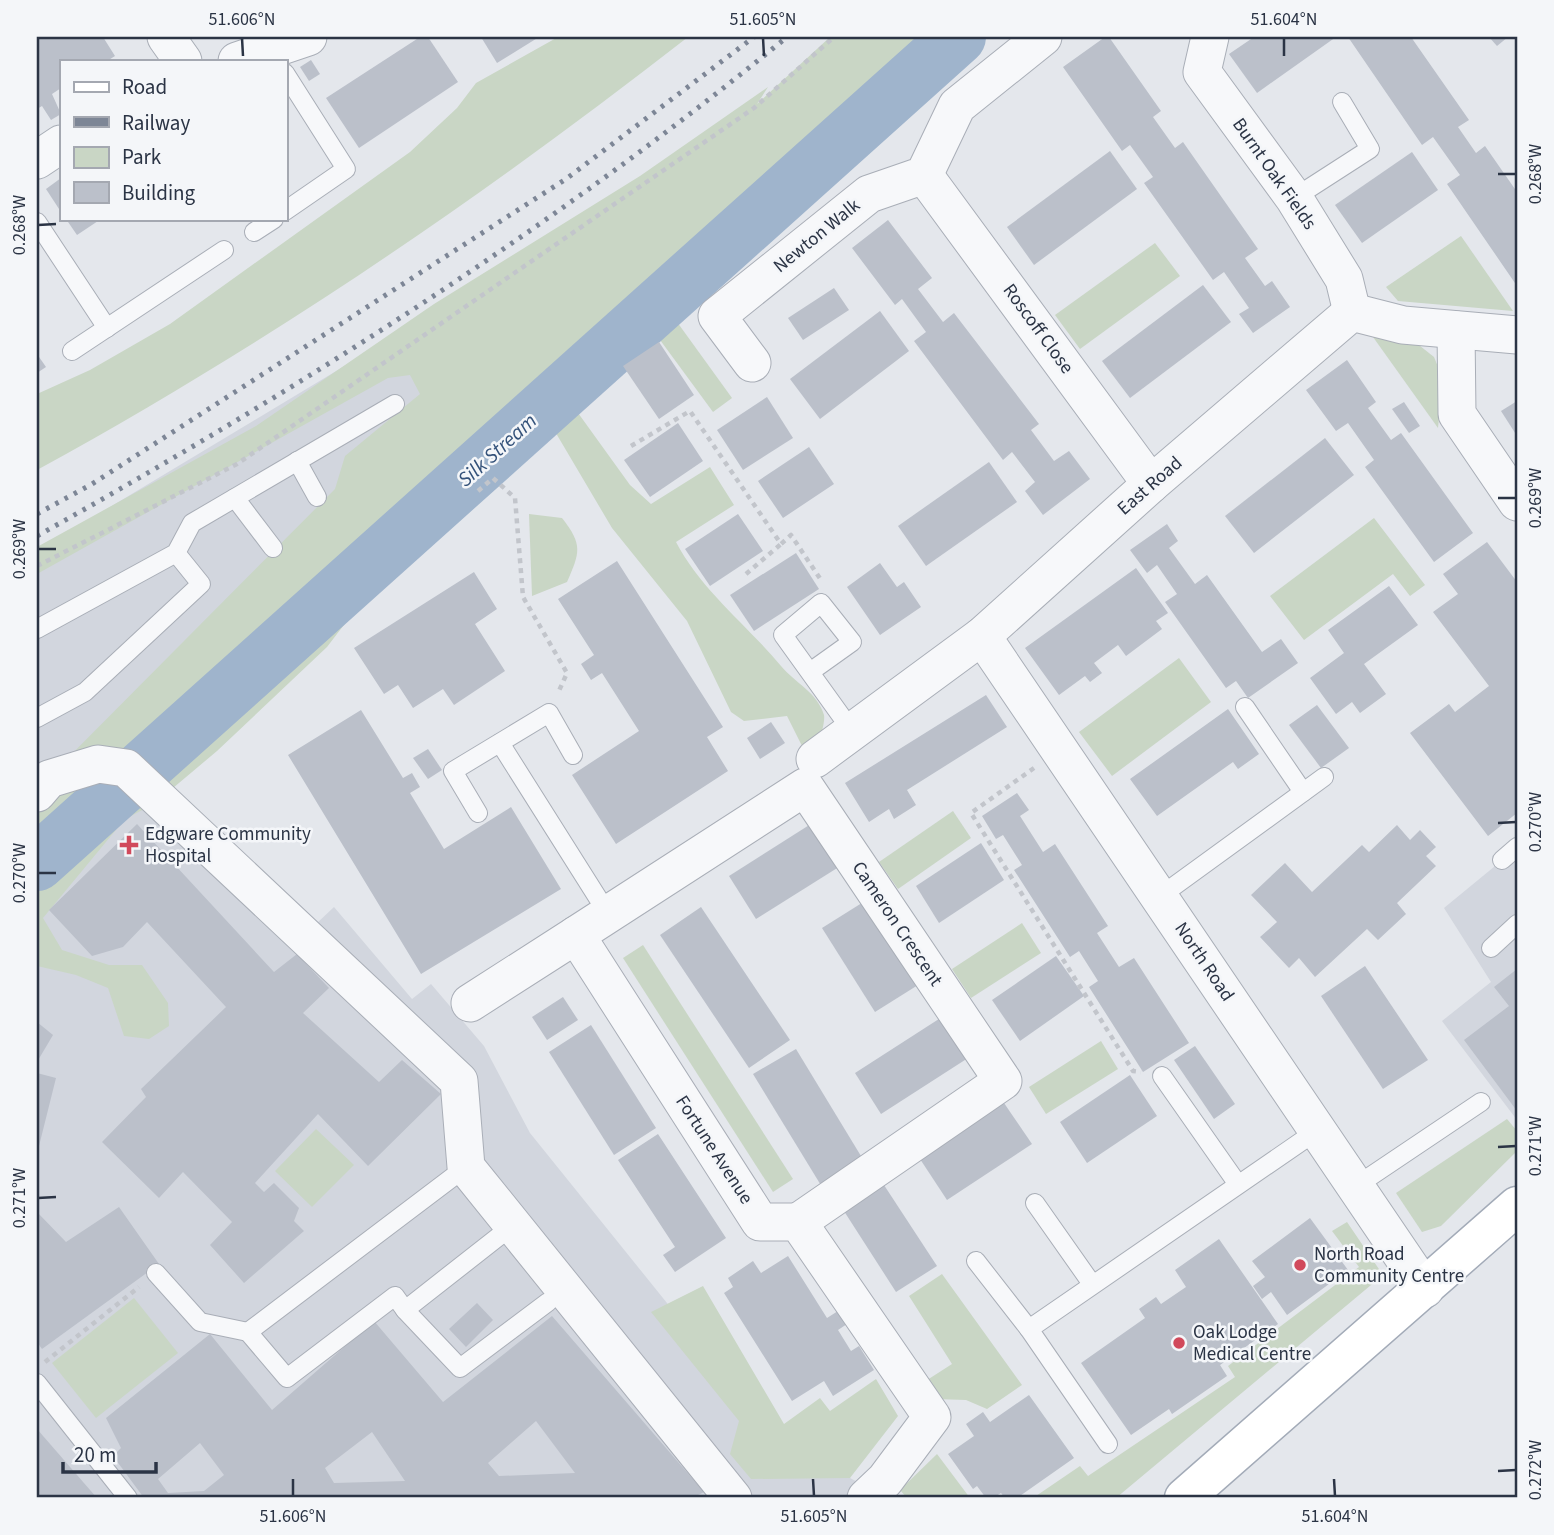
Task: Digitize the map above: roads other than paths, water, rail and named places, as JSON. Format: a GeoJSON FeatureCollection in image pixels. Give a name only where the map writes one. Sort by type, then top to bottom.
{"type":"FeatureCollection","features":[{"type":"Feature","properties":{"kind":"main road"},"geometry":{"type":"LineString","coordinates":[[1184,1498],[1516,1211]]}},
{"type":"Feature","properties":{"kind":"street"},"geometry":{"type":"LineString","coordinates":[[166,37],[182,60]]}},
{"type":"Feature","properties":{"kind":"street"},"geometry":{"type":"LineString","coordinates":[[279,60],[308,37]]}},
{"type":"Feature","properties":{"kind":"street"},"geometry":{"type":"LineString","coordinates":[[924,175],[957,106],[1043,37]]}},
{"type":"Feature","properties":{"kind":"street","name":"Burnt Oak Fields"},"geometry":{"type":"LineString","coordinates":[[1210,37],[1202,72],[1294,198],[1344,279],[1352,313]]}},
{"type":"Feature","properties":{"kind":"street"},"geometry":{"type":"LineString","coordinates":[[37,160],[60,145]]}},
{"type":"Feature","properties":{"kind":"street","name":"Newton Walk"},"geometry":{"type":"LineString","coordinates":[[751,363],[717,316],[869,194],[924,175]]}},
{"type":"Feature","properties":{"kind":"street","name":"Roscoff Close"},"geometry":{"type":"LineString","coordinates":[[924,175],[1152,484]]}},
{"type":"Feature","properties":{"kind":"street"},"geometry":{"type":"LineString","coordinates":[[1352,313],[1403,325],[1517,335]]}},
{"type":"Feature","properties":{"kind":"street","name":"East Road"},"geometry":{"type":"LineString","coordinates":[[815,760],[982,636],[1152,484],[1352,313]]}},
{"type":"Feature","properties":{"kind":"street"},"geometry":{"type":"LineString","coordinates":[[1456,330],[1457,414],[1517,502]]}},
{"type":"Feature","properties":{"kind":"street","name":"North Road"},"geometry":{"type":"LineString","coordinates":[[982,636],[1425,1289]]}},
{"type":"Feature","properties":{"kind":"street"},"geometry":{"type":"LineString","coordinates":[[37,793],[49,779],[98,764],[137,779],[459,1080],[466,1167],[733,1498]]}},
{"type":"Feature","properties":{"kind":"street","name":"Cameron Crescent"},"geometry":{"type":"LineString","coordinates":[[576,935],[805,787],[1003,1081],[798,1222]]}},
{"type":"Feature","properties":{"kind":"street"},"geometry":{"type":"LineString","coordinates":[[470,1003],[576,935]]}},
{"type":"Feature","properties":{"kind":"street","name":"Fortune Avenue"},"geometry":{"type":"LineString","coordinates":[[576,935],[760,1222],[798,1222]]}},
{"type":"Feature","properties":{"kind":"street"},"geometry":{"type":"LineString","coordinates":[[798,1222],[932,1417],[885,1480],[866,1498]]}},
{"type":"Feature","properties":{"kind":"lane"},"geometry":{"type":"LineString","coordinates":[[287,75],[346,169],[287,210]]}},
{"type":"Feature","properties":{"kind":"lane"},"geometry":{"type":"LineString","coordinates":[[1294,198],[1370,149],[1342,102]]}},
{"type":"Feature","properties":{"kind":"lane"},"geometry":{"type":"LineString","coordinates":[[254,232],[272,220]]}},
{"type":"Feature","properties":{"kind":"lane"},"geometry":{"type":"LineString","coordinates":[[37,222],[107,328]]}},
{"type":"Feature","properties":{"kind":"lane"},"geometry":{"type":"LineString","coordinates":[[72,351],[224,250]]}},
{"type":"Feature","properties":{"kind":"lane"},"geometry":{"type":"LineString","coordinates":[[37,628],[176,553],[192,523],[395,404]]}},
{"type":"Feature","properties":{"kind":"lane"},"geometry":{"type":"LineString","coordinates":[[297,461],[317,497]]}},
{"type":"Feature","properties":{"kind":"lane"},"geometry":{"type":"LineString","coordinates":[[234,498],[273,548]]}},
{"type":"Feature","properties":{"kind":"lane"},"geometry":{"type":"LineString","coordinates":[[37,718],[85,692],[201,584],[176,553]]}},
{"type":"Feature","properties":{"kind":"lane"},"geometry":{"type":"LineString","coordinates":[[810,672],[852,642],[821,603],[783,635],[852,731]]}},
{"type":"Feature","properties":{"kind":"lane"},"geometry":{"type":"LineString","coordinates":[[1245,706],[1303,792]]}},
{"type":"Feature","properties":{"kind":"lane"},"geometry":{"type":"LineString","coordinates":[[478,813],[453,771],[549,713],[573,755]]}},
{"type":"Feature","properties":{"kind":"lane"},"geometry":{"type":"LineString","coordinates":[[500,743],[608,914]]}},
{"type":"Feature","properties":{"kind":"lane"},"geometry":{"type":"LineString","coordinates":[[1159,897],[1324,777]]}},
{"type":"Feature","properties":{"kind":"lane"},"geometry":{"type":"LineString","coordinates":[[1502,860],[1517,847]]}},
{"type":"Feature","properties":{"kind":"lane"},"geometry":{"type":"LineString","coordinates":[[1491,948],[1517,924]]}},
{"type":"Feature","properties":{"kind":"lane"},"geometry":{"type":"LineString","coordinates":[[1162,1076],[1237,1183]]}},
{"type":"Feature","properties":{"kind":"lane"},"geometry":{"type":"LineString","coordinates":[[1356,1186],[1481,1102]]}},
{"type":"Feature","properties":{"kind":"lane"},"geometry":{"type":"LineString","coordinates":[[1029,1329],[1237,1183],[1318,1130]]}},
{"type":"Feature","properties":{"kind":"lane"},"geometry":{"type":"LineString","coordinates":[[248,1332],[466,1167]]}},
{"type":"Feature","properties":{"kind":"lane"},"geometry":{"type":"LineString","coordinates":[[1035,1203],[1092,1284]]}},
{"type":"Feature","properties":{"kind":"lane"},"geometry":{"type":"LineString","coordinates":[[405,1310],[512,1226]]}},
{"type":"Feature","properties":{"kind":"lane"},"geometry":{"type":"LineString","coordinates":[[976,1261],[1029,1329],[1108,1444]]}},
{"type":"Feature","properties":{"kind":"lane"},"geometry":{"type":"LineString","coordinates":[[156,1273],[200,1322],[248,1332],[287,1378],[395,1296],[460,1368],[548,1302]]}},
{"type":"Feature","properties":{"kind":"lane"},"geometry":{"type":"LineString","coordinates":[[37,1383],[128,1498]]}},
{"type":"Feature","properties":{"kind":"waterway","name":"Silk Stream"},"geometry":{"type":"LineString","coordinates":[[37,863],[958,37]]}},
{"type":"Feature","properties":{"kind":"railway"},"geometry":{"type":"LineString","coordinates":[[37,514],[92,484],[566,179],[754,37]]}},
{"type":"Feature","properties":{"kind":"railway"},"geometry":{"type":"LineString","coordinates":[[37,536],[232,423],[423,303],[609,175],[787,37]]}},
{"type":"Feature","properties":{"kind":"place","name":"Edgware Community Hospital"},"geometry":{"type":"Point","coordinates":[129,845]}},
{"type":"Feature","properties":{"kind":"place","name":"North Road Community Centre"},"geometry":{"type":"Point","coordinates":[1300,1265]}},
{"type":"Feature","properties":{"kind":"place","name":"Oak Lodge Medical Centre"},"geometry":{"type":"Point","coordinates":[1179,1343]}}]}
